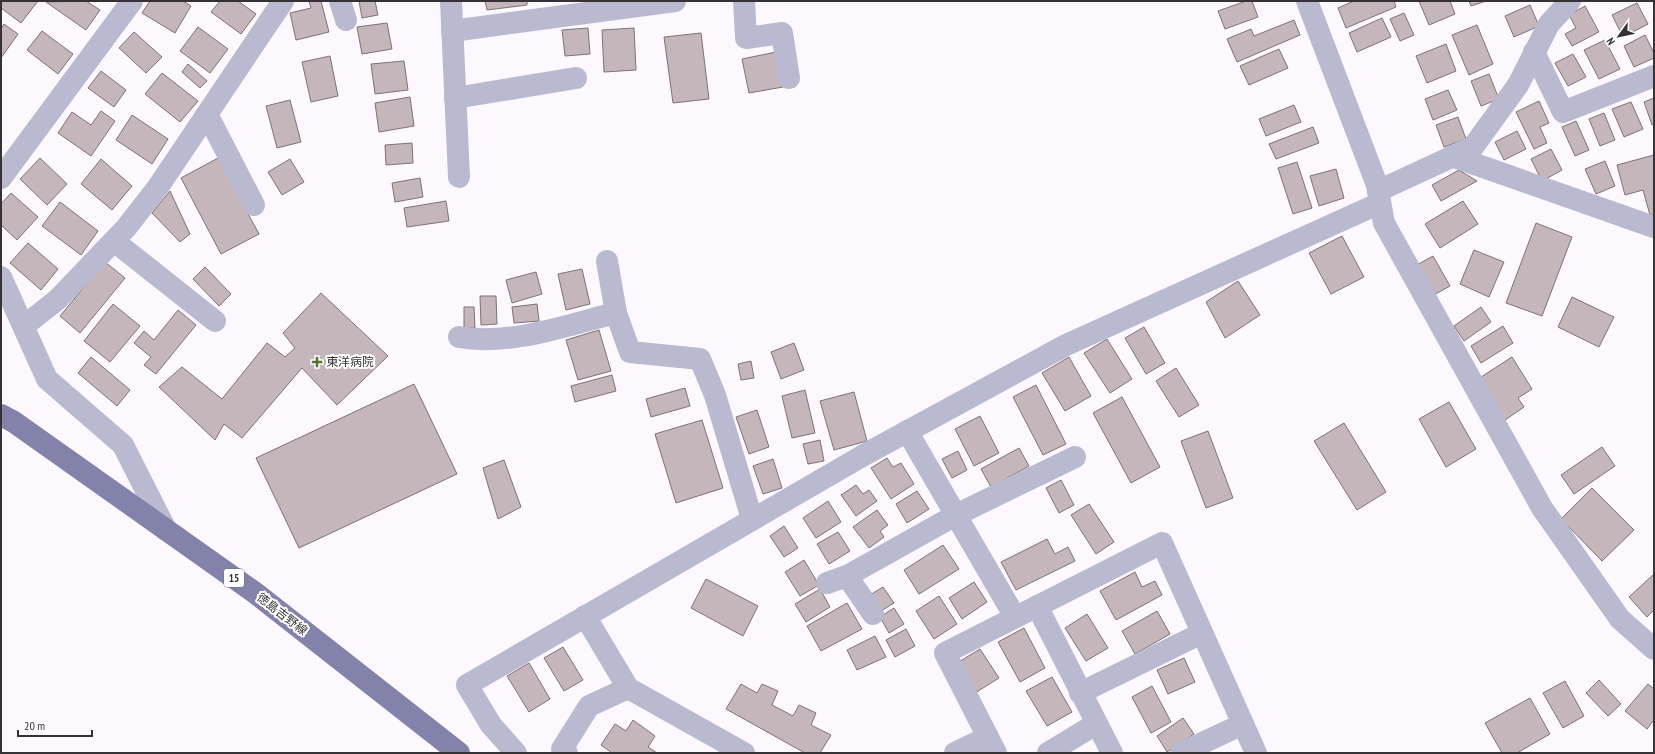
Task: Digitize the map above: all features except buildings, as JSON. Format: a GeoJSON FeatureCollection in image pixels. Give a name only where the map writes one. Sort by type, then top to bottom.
{"type":"FeatureCollection","features":[{"type":"Feature","properties":{"kind":"main road","name":"徳島吉野線"},"geometry":{"type":"LineString","coordinates":[[1,415],[14,422],[254,592],[459,753]]}},
{"type":"Feature","properties":{"kind":"street"},"geometry":{"type":"LineString","coordinates":[[1,178],[113,29],[132,1]]}},
{"type":"Feature","properties":{"kind":"street"},"geometry":{"type":"LineString","coordinates":[[24,326],[58,299],[126,228],[158,187],[283,1]]}},
{"type":"Feature","properties":{"kind":"street"},"geometry":{"type":"LineString","coordinates":[[451,1],[459,177]]}},
{"type":"Feature","properties":{"kind":"street"},"geometry":{"type":"LineString","coordinates":[[452,31],[675,1]]}},
{"type":"Feature","properties":{"kind":"street"},"geometry":{"type":"LineString","coordinates":[[744,1],[746,38],[782,33],[789,78]]}},
{"type":"Feature","properties":{"kind":"street"},"geometry":{"type":"LineString","coordinates":[[1306,1],[1379,197],[1384,223],[1542,508],[1620,619],[1654,649]]}},
{"type":"Feature","properties":{"kind":"street"},"geometry":{"type":"LineString","coordinates":[[516,753],[491,725],[467,685],[752,519],[907,431],[1066,345],[1379,197],[1452,156],[1473,147],[1518,85],[1549,24],[1570,1]]}},
{"type":"Feature","properties":{"kind":"street"},"geometry":{"type":"LineString","coordinates":[[1534,52],[1563,112],[1654,76]]}},
{"type":"Feature","properties":{"kind":"street"},"geometry":{"type":"LineString","coordinates":[[455,98],[576,78]]}},
{"type":"Feature","properties":{"kind":"street"},"geometry":{"type":"LineString","coordinates":[[207,114],[254,205]]}},
{"type":"Feature","properties":{"kind":"street"},"geometry":{"type":"LineString","coordinates":[[1452,156],[1654,227]]}},
{"type":"Feature","properties":{"kind":"street"},"geometry":{"type":"LineString","coordinates":[[114,241],[215,321]]}},
{"type":"Feature","properties":{"kind":"street"},"geometry":{"type":"LineString","coordinates":[[607,261],[616,313],[630,352],[700,359],[715,395],[752,519]]}},
{"type":"Feature","properties":{"kind":"street"},"geometry":{"type":"LineString","coordinates":[[1,277],[47,379],[123,445],[166,530]]}},
{"type":"Feature","properties":{"kind":"street"},"geometry":{"type":"LineString","coordinates":[[459,337],[477,340],[534,334],[616,313]]}},
{"type":"Feature","properties":{"kind":"street"},"geometry":{"type":"LineString","coordinates":[[907,431],[1015,617]]}},
{"type":"Feature","properties":{"kind":"street"},"geometry":{"type":"LineString","coordinates":[[873,614],[837,580],[956,515],[1075,457]]}},
{"type":"Feature","properties":{"kind":"street"},"geometry":{"type":"LineString","coordinates":[[955,753],[992,745],[945,653],[1162,543],[1256,753]]}},
{"type":"Feature","properties":{"kind":"street"},"geometry":{"type":"LineString","coordinates":[[1037,606],[1080,693],[1112,753]]}},
{"type":"Feature","properties":{"kind":"street"},"geometry":{"type":"LineString","coordinates":[[585,616],[628,688],[744,753]]}},
{"type":"Feature","properties":{"kind":"street"},"geometry":{"type":"LineString","coordinates":[[1080,693],[1202,633]]}},
{"type":"Feature","properties":{"kind":"street"},"geometry":{"type":"LineString","coordinates":[[567,753],[562,750],[589,706],[628,688]]}},
{"type":"Feature","properties":{"kind":"street"},"geometry":{"type":"LineString","coordinates":[[1048,753],[1096,724]]}},
{"type":"Feature","properties":{"kind":"street"},"geometry":{"type":"LineString","coordinates":[[1181,753],[1243,724]]}},
{"type":"Feature","properties":{"kind":"place","name":"東洋病院"},"geometry":{"type":"Point","coordinates":[317,362]}}]}
